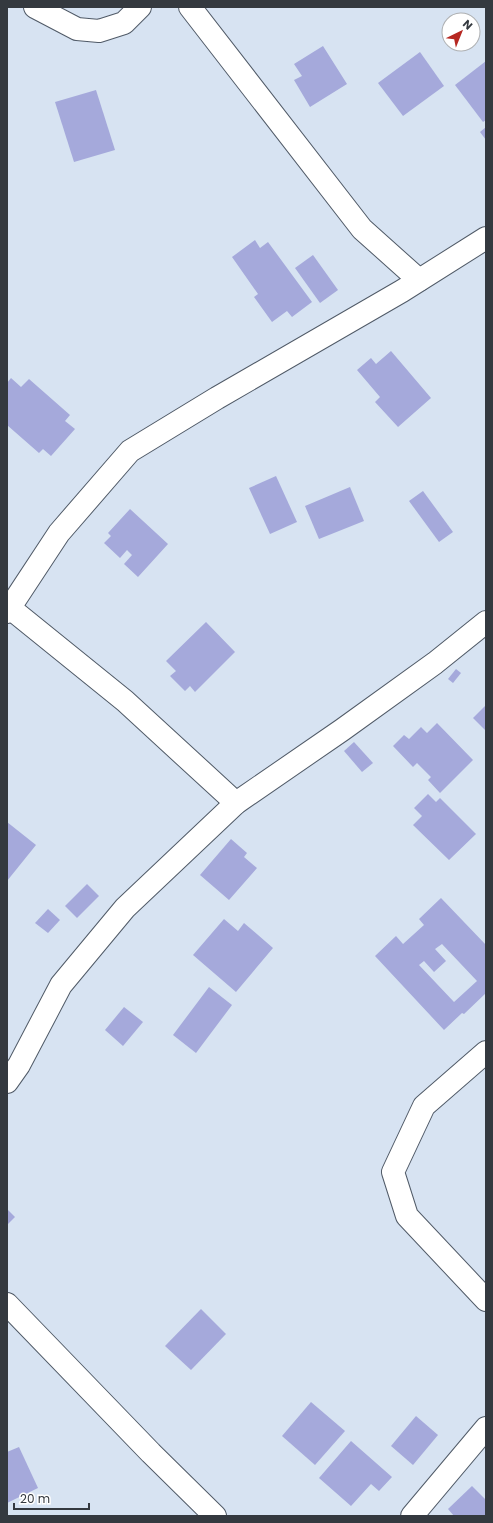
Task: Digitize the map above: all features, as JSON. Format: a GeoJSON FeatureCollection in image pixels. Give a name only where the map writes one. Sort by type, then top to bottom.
{"type":"FeatureCollection","features":[{"type":"Feature","properties":{"kind":"street"},"geometry":{"type":"LineString","coordinates":[[35,7],[77,29],[99,31],[124,23],[140,7]]}},
{"type":"Feature","properties":{"kind":"street"},"geometry":{"type":"LineString","coordinates":[[190,7],[362,229],[419,280]]}},
{"type":"Feature","properties":{"kind":"street"},"geometry":{"type":"LineString","coordinates":[[236,803],[125,701],[9,610],[59,533],[130,451],[217,398],[419,280],[486,238]]}},
{"type":"Feature","properties":{"kind":"street"},"geometry":{"type":"LineString","coordinates":[[7,1082],[19,1066],[61,985],[125,908],[236,803],[342,730],[435,663],[486,622]]}},
{"type":"Feature","properties":{"kind":"street"},"geometry":{"type":"LineString","coordinates":[[486,1052],[424,1106],[393,1172],[407,1216],[486,1300]]}},
{"type":"Feature","properties":{"kind":"street"},"geometry":{"type":"LineString","coordinates":[[7,1304],[214,1516]]}},
{"type":"Feature","properties":{"kind":"street"},"geometry":{"type":"LineString","coordinates":[[412,1516],[486,1428]]}},
{"type":"Feature","properties":{"kind":"building"},"geometry":{"type":"Polygon","coordinates":[[[323,46],[347,84],[310,107],[294,80],[302,76],[294,64],[323,46]]]}},
{"type":"Feature","properties":{"kind":"building"},"geometry":{"type":"Polygon","coordinates":[[[420,52],[444,86],[403,116],[378,83],[420,52]]]}},
{"type":"Feature","properties":{"kind":"building"},"geometry":{"type":"Polygon","coordinates":[[[486,61],[486,120],[483,122],[455,85],[486,61]]]}},
{"type":"Feature","properties":{"kind":"building"},"geometry":{"type":"Polygon","coordinates":[[[96,90],[115,150],[74,162],[55,102],[96,90]]]}},
{"type":"Feature","properties":{"kind":"building"},"geometry":{"type":"Polygon","coordinates":[[[486,127],[486,140],[480,132],[486,127]]]}},
{"type":"Feature","properties":{"kind":"building"},"geometry":{"type":"Polygon","coordinates":[[[255,240],[260,248],[268,242],[312,302],[292,317],[287,311],[272,322],[254,297],[258,294],[232,257],[255,240]]]}},
{"type":"Feature","properties":{"kind":"building"},"geometry":{"type":"Polygon","coordinates":[[[313,255],[338,290],[320,303],[295,268],[313,255]]]}},
{"type":"Feature","properties":{"kind":"building"},"geometry":{"type":"Polygon","coordinates":[[[391,351],[431,398],[398,427],[375,402],[380,397],[357,370],[371,358],[376,364],[391,351]]]}},
{"type":"Feature","properties":{"kind":"building"},"geometry":{"type":"Polygon","coordinates":[[[11,378],[21,387],[29,379],[70,415],[65,421],[75,429],[51,456],[43,449],[39,453],[7,425],[7,383],[11,378]]]}},
{"type":"Feature","properties":{"kind":"building"},"geometry":{"type":"Polygon","coordinates":[[[276,476],[297,522],[270,534],[249,488],[276,476]]]}},
{"type":"Feature","properties":{"kind":"building"},"geometry":{"type":"Polygon","coordinates":[[[350,487],[364,521],[319,539],[305,506],[350,487]]]}},
{"type":"Feature","properties":{"kind":"building"},"geometry":{"type":"Polygon","coordinates":[[[423,491],[453,532],[439,542],[409,501],[423,491]]]}},
{"type":"Feature","properties":{"kind":"building"},"geometry":{"type":"Polygon","coordinates":[[[130,509],[168,544],[138,577],[124,564],[132,555],[127,550],[120,558],[104,543],[111,536],[108,533],[130,509]]]}},
{"type":"Feature","properties":{"kind":"building"},"geometry":{"type":"Polygon","coordinates":[[[206,622],[235,652],[195,692],[190,686],[185,691],[170,676],[176,671],[166,661],[206,622]]]}},
{"type":"Feature","properties":{"kind":"building"},"geometry":{"type":"Polygon","coordinates":[[[456,669],[461,673],[453,683],[448,679],[456,669]]]}},
{"type":"Feature","properties":{"kind":"building"},"geometry":{"type":"Polygon","coordinates":[[[486,705],[486,731],[473,718],[486,705]]]}},
{"type":"Feature","properties":{"kind":"building"},"geometry":{"type":"Polygon","coordinates":[[[437,723],[473,760],[440,793],[428,780],[431,777],[417,763],[413,767],[393,746],[404,735],[409,739],[421,727],[427,733],[437,723]]]}},
{"type":"Feature","properties":{"kind":"building"},"geometry":{"type":"Polygon","coordinates":[[[354,742],[373,763],[362,772],[344,751],[354,742]]]}},
{"type":"Feature","properties":{"kind":"building"},"geometry":{"type":"Polygon","coordinates":[[[428,794],[436,802],[440,798],[476,834],[449,860],[413,825],[422,816],[414,808],[428,794]]]}},
{"type":"Feature","properties":{"kind":"building"},"geometry":{"type":"Polygon","coordinates":[[[7,822],[36,845],[7,881],[7,822]]]}},
{"type":"Feature","properties":{"kind":"building"},"geometry":{"type":"Polygon","coordinates":[[[231,839],[247,853],[244,857],[257,868],[229,900],[200,875],[231,839]]]}},
{"type":"Feature","properties":{"kind":"building"},"geometry":{"type":"Polygon","coordinates":[[[87,884],[99,896],[77,918],[65,906],[87,884]]]}},
{"type":"Feature","properties":{"kind":"building"},"geometry":{"type":"Polygon","coordinates":[[[441,898],[486,945],[486,993],[464,1014],[462,1013],[444,1030],[375,956],[396,936],[403,944],[424,925],[419,919],[441,898]],[[442,944],[435,949],[446,961],[434,972],[424,961],[419,965],[454,1002],[477,981],[442,944]]]}},
{"type":"Feature","properties":{"kind":"building"},"geometry":{"type":"Polygon","coordinates":[[[48,909],[60,920],[48,933],[35,923],[48,909]]]}},
{"type":"Feature","properties":{"kind":"building"},"geometry":{"type":"Polygon","coordinates":[[[224,919],[238,931],[244,923],[273,948],[236,992],[193,955],[224,919]]]}},
{"type":"Feature","properties":{"kind":"building"},"geometry":{"type":"Polygon","coordinates":[[[209,987],[232,1005],[196,1053],[173,1035],[209,987]]]}},
{"type":"Feature","properties":{"kind":"building"},"geometry":{"type":"Polygon","coordinates":[[[124,1007],[143,1022],[123,1046],[105,1030],[124,1007]]]}},
{"type":"Feature","properties":{"kind":"building"},"geometry":{"type":"Polygon","coordinates":[[[7,1209],[15,1217],[7,1225],[7,1209]]]}},
{"type":"Feature","properties":{"kind":"building"},"geometry":{"type":"Polygon","coordinates":[[[201,1309],[226,1334],[191,1370],[165,1346],[201,1309]]]}},
{"type":"Feature","properties":{"kind":"building"},"geometry":{"type":"Polygon","coordinates":[[[311,1402],[345,1431],[315,1465],[282,1436],[311,1402]]]}},
{"type":"Feature","properties":{"kind":"building"},"geometry":{"type":"Polygon","coordinates":[[[416,1416],[438,1435],[413,1465],[391,1446],[416,1416]]]}},
{"type":"Feature","properties":{"kind":"building"},"geometry":{"type":"Polygon","coordinates":[[[351,1441],[392,1477],[379,1491],[371,1484],[351,1506],[319,1478],[351,1441]]]}},
{"type":"Feature","properties":{"kind":"building"},"geometry":{"type":"Polygon","coordinates":[[[19,1447],[38,1488],[7,1503],[7,1452],[19,1447]]]}},
{"type":"Feature","properties":{"kind":"building"},"geometry":{"type":"Polygon","coordinates":[[[472,1486],[486,1500],[486,1516],[454,1516],[448,1509],[472,1486]]]}}]}
